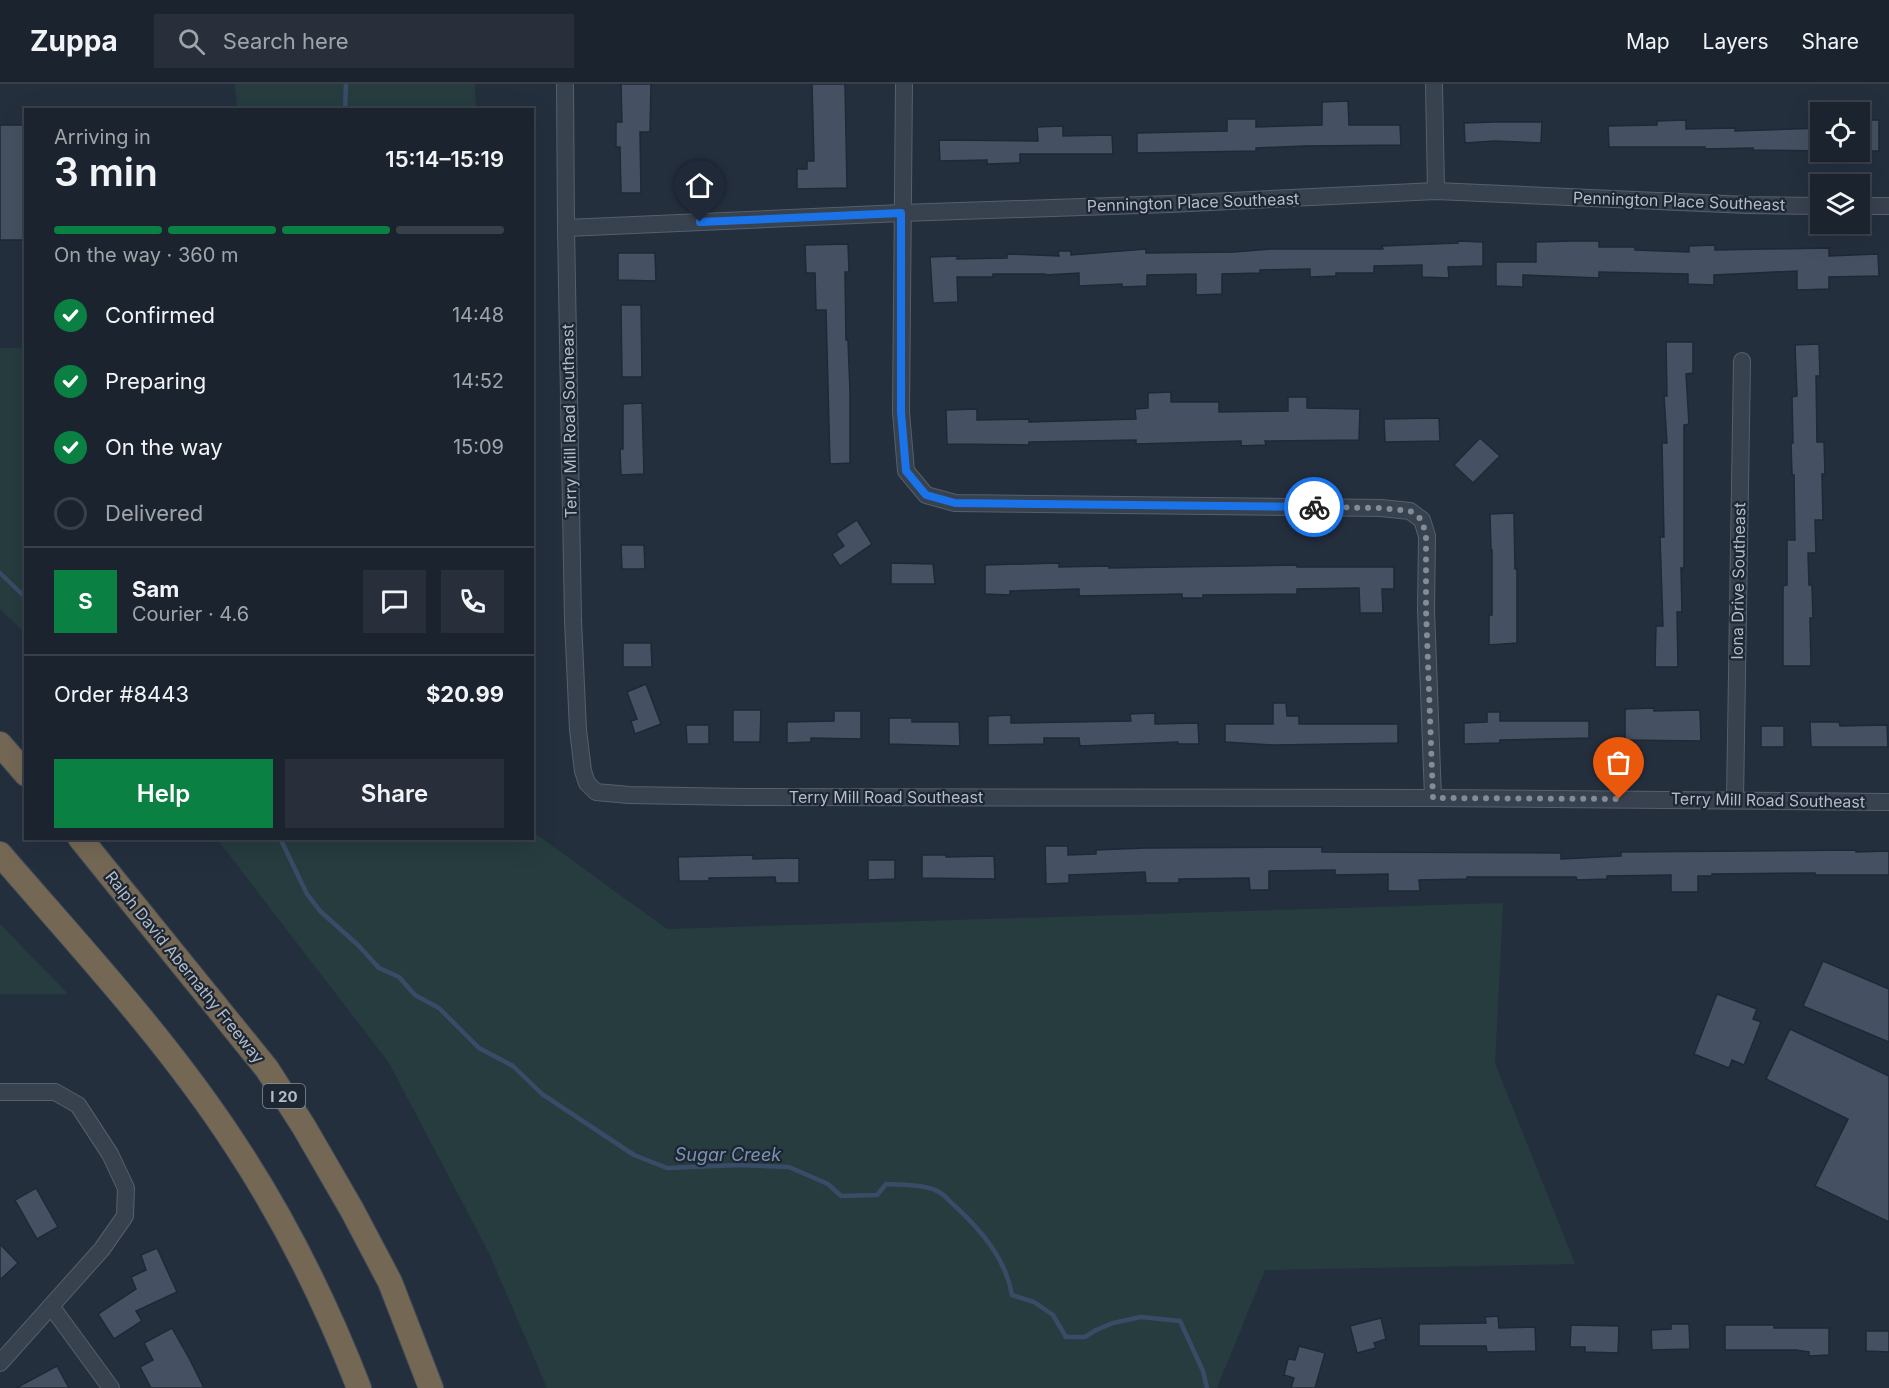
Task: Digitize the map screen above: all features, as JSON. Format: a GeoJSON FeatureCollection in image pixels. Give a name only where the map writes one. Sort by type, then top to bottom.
{"type":"FeatureCollection","features":[{"type":"Feature","properties":{"kind":"highway"},"geometry":{"type":"LineString","coordinates":[[0,744],[24,772]]}},
{"type":"Feature","properties":{"kind":"highway","name":"Ralph David Abernathy Freeway"},"geometry":{"type":"LineString","coordinates":[[82,840],[273,1079],[352,1210],[390,1282],[431,1388]]}},
{"type":"Feature","properties":{"kind":"highway"},"geometry":{"type":"LineString","coordinates":[[0,854],[142,1019],[236,1145],[274,1207],[310,1275],[359,1388]]}},
{"type":"Feature","properties":{"kind":"street","name":"Terry Mill Road Southeast"},"geometry":{"type":"LineString","coordinates":[[565,84],[573,620],[578,730],[583,771],[587,783],[596,792],[629,795],[742,797],[1433,798],[1889,802]]}},
{"type":"Feature","properties":{"kind":"street"},"geometry":{"type":"LineString","coordinates":[[904,84],[901,213],[901,412],[906,471],[926,495],[955,503],[1381,508],[1410,511],[1422,520],[1426,536],[1426,610],[1433,798]]}},
{"type":"Feature","properties":{"kind":"street"},"geometry":{"type":"LineString","coordinates":[[1434,84],[1436,191]]}},
{"type":"Feature","properties":{"kind":"street","name":"Pennington Place Southeast"},"geometry":{"type":"LineString","coordinates":[[566,228],[1436,191],[1810,206]]}},
{"type":"Feature","properties":{"kind":"street"},"geometry":{"type":"LineString","coordinates":[[1870,206],[1889,206]]}},
{"type":"Feature","properties":{"kind":"street","name":"Iona Drive Southeast"},"geometry":{"type":"LineString","coordinates":[[1735,800],[1742,362]]}},
{"type":"Feature","properties":{"kind":"street"},"geometry":{"type":"LineString","coordinates":[[0,1092],[56,1092],[78,1105],[110,1154],[126,1188],[125,1216],[102,1249],[0,1363]]}},
{"type":"Feature","properties":{"kind":"street"},"geometry":{"type":"LineString","coordinates":[[51,1306],[111,1388]]}},
{"type":"Feature","properties":{"kind":"green space"},"geometry":{"type":"Polygon","coordinates":[[[235,84],[475,84],[476,108],[237,108],[235,84]]]}},
{"type":"Feature","properties":{"kind":"green space"},"geometry":{"type":"Polygon","coordinates":[[[0,348],[24,348],[24,632],[0,609],[0,348]]]}},
{"type":"Feature","properties":{"kind":"green space"},"geometry":{"type":"Polygon","coordinates":[[[534,833],[667,929],[1503,903],[1495,1063],[1575,1264],[1265,1270],[1217,1388],[547,1388],[489,1253],[389,1063],[218,840],[534,840],[534,833]]]}},
{"type":"Feature","properties":{"kind":"green space"},"geometry":{"type":"Polygon","coordinates":[[[0,924],[68,994],[0,994],[0,924]]]}},
{"type":"Feature","properties":{"kind":"building"},"geometry":{"type":"Polygon","coordinates":[[[621,84],[651,84],[650,132],[640,132],[641,193],[621,193],[620,147],[616,147],[616,122],[622,122],[621,84]]]}},
{"type":"Feature","properties":{"kind":"building"},"geometry":{"type":"Polygon","coordinates":[[[812,84],[845,84],[847,188],[797,189],[797,169],[807,169],[807,161],[814,161],[812,84]]]}},
{"type":"Feature","properties":{"kind":"building"},"geometry":{"type":"Polygon","coordinates":[[[1348,101],[1349,125],[1400,125],[1401,145],[1305,146],[1256,148],[1256,151],[1137,153],[1137,133],[1227,131],[1227,119],[1256,119],[1256,127],[1322,125],[1322,102],[1348,101]]]}},
{"type":"Feature","properties":{"kind":"building"},"geometry":{"type":"Polygon","coordinates":[[[1686,120],[1686,129],[1735,128],[1735,131],[1810,128],[1810,151],[1753,150],[1753,148],[1705,149],[1705,147],[1609,147],[1608,126],[1657,125],[1657,121],[1686,120]]]}},
{"type":"Feature","properties":{"kind":"building"},"geometry":{"type":"Polygon","coordinates":[[[1870,120],[1879,120],[1879,151],[1870,151],[1870,120]]]}},
{"type":"Feature","properties":{"kind":"building"},"geometry":{"type":"Polygon","coordinates":[[[1542,122],[1541,143],[1494,141],[1465,143],[1464,123],[1542,122]]]}},
{"type":"Feature","properties":{"kind":"building"},"geometry":{"type":"Polygon","coordinates":[[[0,125],[24,125],[24,240],[0,240],[0,125]]]}},
{"type":"Feature","properties":{"kind":"building"},"geometry":{"type":"Polygon","coordinates":[[[1063,126],[1063,136],[1112,135],[1113,154],[1020,154],[1020,163],[987,164],[987,160],[940,161],[939,140],[1038,141],[1037,127],[1063,126]]]}},
{"type":"Feature","properties":{"kind":"building"},"geometry":{"type":"Polygon","coordinates":[[[1458,241],[1483,242],[1483,266],[1448,267],[1449,278],[1422,277],[1422,265],[1374,266],[1374,273],[1336,273],[1336,276],[1310,277],[1310,269],[1260,270],[1260,273],[1222,274],[1222,294],[1196,295],[1196,274],[1147,275],[1147,286],[1122,287],[1122,284],[1079,286],[1079,273],[993,274],[993,277],[957,277],[958,302],[933,303],[930,257],[1007,258],[1007,254],[1059,256],[1058,251],[1071,251],[1071,255],[1146,249],[1146,253],[1234,252],[1271,249],[1383,249],[1382,246],[1458,243],[1458,241]]]}},
{"type":"Feature","properties":{"kind":"building"},"geometry":{"type":"Polygon","coordinates":[[[1599,241],[1599,247],[1635,247],[1635,250],[1689,252],[1689,246],[1715,245],[1715,250],[1829,248],[1829,256],[1878,254],[1879,276],[1829,277],[1829,289],[1797,290],[1797,271],[1714,275],[1714,285],[1688,284],[1688,274],[1599,272],[1599,278],[1523,275],[1523,287],[1496,286],[1496,262],[1536,262],[1536,242],[1599,241]]]}},
{"type":"Feature","properties":{"kind":"building"},"geometry":{"type":"Polygon","coordinates":[[[848,244],[849,272],[845,272],[846,340],[848,340],[850,392],[850,463],[830,464],[826,310],[816,310],[815,273],[806,273],[805,245],[848,244]]]}},
{"type":"Feature","properties":{"kind":"building"},"geometry":{"type":"Polygon","coordinates":[[[618,253],[655,253],[656,281],[618,280],[618,253]]]}},
{"type":"Feature","properties":{"kind":"building"},"geometry":{"type":"Polygon","coordinates":[[[621,305],[641,305],[642,377],[622,377],[621,305]]]}},
{"type":"Feature","properties":{"kind":"building"},"geometry":{"type":"Polygon","coordinates":[[[1666,342],[1693,342],[1693,373],[1686,374],[1689,424],[1684,425],[1684,568],[1681,568],[1682,612],[1677,612],[1678,667],[1655,667],[1656,626],[1663,626],[1660,537],[1664,537],[1662,443],[1667,443],[1664,396],[1667,396],[1666,342]]]}},
{"type":"Feature","properties":{"kind":"building"},"geometry":{"type":"Polygon","coordinates":[[[1819,344],[1820,376],[1816,376],[1817,442],[1824,442],[1825,474],[1822,474],[1823,520],[1815,520],[1816,553],[1808,553],[1813,618],[1810,618],[1811,666],[1783,666],[1783,586],[1787,585],[1787,540],[1795,540],[1791,443],[1793,443],[1792,397],[1797,396],[1795,345],[1819,344]]]}},
{"type":"Feature","properties":{"kind":"building"},"geometry":{"type":"Polygon","coordinates":[[[1171,392],[1171,402],[1219,402],[1219,412],[1288,411],[1288,397],[1307,397],[1307,408],[1360,409],[1359,440],[1265,441],[1266,445],[1241,446],[1241,441],[1136,444],[1136,440],[1029,442],[1029,445],[947,444],[946,410],[977,409],[977,420],[1029,419],[1029,422],[1136,419],[1135,409],[1148,408],[1148,393],[1171,392]]]}},
{"type":"Feature","properties":{"kind":"building"},"geometry":{"type":"Polygon","coordinates":[[[642,403],[644,474],[621,475],[623,404],[642,403]]]}},
{"type":"Feature","properties":{"kind":"building"},"geometry":{"type":"Polygon","coordinates":[[[1439,418],[1440,441],[1385,442],[1384,419],[1439,418]]]}},
{"type":"Feature","properties":{"kind":"building"},"geometry":{"type":"Polygon","coordinates":[[[1480,438],[1500,456],[1473,483],[1454,465],[1480,438]]]}},
{"type":"Feature","properties":{"kind":"building"},"geometry":{"type":"Polygon","coordinates":[[[1514,513],[1517,643],[1489,645],[1489,615],[1492,615],[1490,514],[1514,513]]]}},
{"type":"Feature","properties":{"kind":"building"},"geometry":{"type":"Polygon","coordinates":[[[857,520],[872,544],[840,566],[832,554],[844,546],[836,534],[857,520]]]}},
{"type":"Feature","properties":{"kind":"building"},"geometry":{"type":"Polygon","coordinates":[[[621,545],[644,545],[645,569],[622,569],[621,545]]]}},
{"type":"Feature","properties":{"kind":"building"},"geometry":{"type":"Polygon","coordinates":[[[891,563],[933,564],[935,584],[891,584],[891,563]]]}},
{"type":"Feature","properties":{"kind":"building"},"geometry":{"type":"Polygon","coordinates":[[[1059,563],[1059,567],[1109,566],[1109,568],[1297,565],[1297,567],[1394,567],[1394,589],[1382,589],[1383,613],[1360,613],[1359,588],[1297,589],[1297,594],[1203,595],[1203,598],[1182,598],[1182,594],[1079,596],[1079,589],[1010,591],[1010,595],[985,594],[985,565],[1059,563]]]}},
{"type":"Feature","properties":{"kind":"building"},"geometry":{"type":"Polygon","coordinates":[[[623,643],[651,643],[652,667],[623,667],[623,643]]]}},
{"type":"Feature","properties":{"kind":"building"},"geometry":{"type":"Polygon","coordinates":[[[646,684],[661,724],[635,734],[631,721],[637,719],[627,692],[646,684]]]}},
{"type":"Feature","properties":{"kind":"building"},"geometry":{"type":"Polygon","coordinates":[[[1273,703],[1286,703],[1287,716],[1299,716],[1299,724],[1398,724],[1398,743],[1274,745],[1225,742],[1225,724],[1273,724],[1273,703]]]}},
{"type":"Feature","properties":{"kind":"building"},"geometry":{"type":"Polygon","coordinates":[[[1654,708],[1654,711],[1700,710],[1701,741],[1625,740],[1625,709],[1654,708]]]}},
{"type":"Feature","properties":{"kind":"building"},"geometry":{"type":"Polygon","coordinates":[[[733,710],[761,710],[760,742],[733,742],[733,710]]]}},
{"type":"Feature","properties":{"kind":"building"},"geometry":{"type":"Polygon","coordinates":[[[834,711],[861,711],[861,739],[811,738],[811,742],[787,743],[787,722],[834,721],[834,711]]]}},
{"type":"Feature","properties":{"kind":"building"},"geometry":{"type":"Polygon","coordinates":[[[1487,712],[1500,712],[1500,721],[1589,721],[1589,738],[1500,740],[1500,743],[1464,744],[1464,723],[1487,722],[1487,712]]]}},
{"type":"Feature","properties":{"kind":"building"},"geometry":{"type":"Polygon","coordinates":[[[1155,713],[1155,724],[1198,723],[1199,744],[1178,744],[1178,742],[1080,746],[1079,738],[1044,738],[1044,744],[988,745],[988,716],[1011,715],[1011,723],[1131,721],[1130,714],[1155,713]]]}},
{"type":"Feature","properties":{"kind":"building"},"geometry":{"type":"Polygon","coordinates":[[[889,718],[912,718],[912,722],[959,722],[960,746],[889,744],[889,718]]]}},
{"type":"Feature","properties":{"kind":"building"},"geometry":{"type":"Polygon","coordinates":[[[1810,722],[1839,722],[1840,726],[1887,725],[1888,747],[1811,747],[1810,722]]]}},
{"type":"Feature","properties":{"kind":"building"},"geometry":{"type":"Polygon","coordinates":[[[686,725],[709,725],[709,744],[687,744],[686,725]]]}},
{"type":"Feature","properties":{"kind":"building"},"geometry":{"type":"Polygon","coordinates":[[[1761,726],[1784,726],[1784,747],[1761,747],[1761,726]]]}},
{"type":"Feature","properties":{"kind":"building"},"geometry":{"type":"Polygon","coordinates":[[[1045,846],[1068,846],[1068,855],[1096,854],[1096,850],[1145,848],[1322,847],[1322,852],[1561,853],[1561,859],[1621,856],[1621,852],[1889,851],[1889,875],[1712,874],[1712,876],[1698,876],[1698,892],[1671,892],[1671,875],[1607,876],[1607,879],[1577,880],[1576,877],[1467,877],[1467,879],[1419,880],[1420,891],[1388,891],[1388,874],[1335,875],[1335,870],[1269,871],[1269,890],[1250,890],[1249,878],[1179,879],[1179,883],[1146,883],[1145,872],[1069,875],[1069,883],[1046,884],[1045,846]]]}},
{"type":"Feature","properties":{"kind":"building"},"geometry":{"type":"Polygon","coordinates":[[[753,855],[753,859],[799,858],[799,883],[776,883],[775,877],[679,881],[678,857],[753,855]]]}},
{"type":"Feature","properties":{"kind":"building"},"geometry":{"type":"Polygon","coordinates":[[[922,855],[994,856],[995,879],[922,878],[922,855]]]}},
{"type":"Feature","properties":{"kind":"building"},"geometry":{"type":"Polygon","coordinates":[[[868,860],[895,860],[895,879],[868,880],[868,860]]]}},
{"type":"Feature","properties":{"kind":"building"},"geometry":{"type":"Polygon","coordinates":[[[1823,961],[1889,989],[1889,1042],[1803,1006],[1823,961]]]}},
{"type":"Feature","properties":{"kind":"building"},"geometry":{"type":"Polygon","coordinates":[[[1717,994],[1757,1009],[1753,1019],[1761,1022],[1744,1065],[1732,1060],[1729,1068],[1694,1054],[1717,994]]]}},
{"type":"Feature","properties":{"kind":"building"},"geometry":{"type":"Polygon","coordinates":[[[1790,1029],[1889,1076],[1889,1222],[1815,1186],[1848,1119],[1766,1079],[1790,1029]]]}},
{"type":"Feature","properties":{"kind":"building"},"geometry":{"type":"Polygon","coordinates":[[[36,1188],[58,1227],[37,1239],[15,1200],[36,1188]]]}},
{"type":"Feature","properties":{"kind":"building"},"geometry":{"type":"Polygon","coordinates":[[[0,1244],[18,1263],[0,1280],[0,1244]]]}},
{"type":"Feature","properties":{"kind":"building"},"geometry":{"type":"Polygon","coordinates":[[[157,1248],[177,1292],[136,1311],[142,1321],[114,1339],[98,1314],[136,1289],[131,1277],[146,1270],[141,1255],[157,1248]]]}},
{"type":"Feature","properties":{"kind":"building"},"geometry":{"type":"Polygon","coordinates":[[[1498,1316],[1499,1328],[1535,1327],[1536,1351],[1487,1352],[1486,1346],[1419,1346],[1419,1324],[1486,1323],[1485,1317],[1498,1316]]]}},
{"type":"Feature","properties":{"kind":"building"},"geometry":{"type":"Polygon","coordinates":[[[1381,1318],[1386,1339],[1374,1343],[1376,1348],[1357,1353],[1350,1326],[1381,1318]]]}},
{"type":"Feature","properties":{"kind":"building"},"geometry":{"type":"Polygon","coordinates":[[[1671,1324],[1689,1324],[1690,1349],[1652,1350],[1651,1330],[1671,1329],[1671,1324]]]}},
{"type":"Feature","properties":{"kind":"building"},"geometry":{"type":"Polygon","coordinates":[[[1571,1325],[1619,1326],[1618,1353],[1585,1352],[1585,1347],[1570,1347],[1571,1325]]]}},
{"type":"Feature","properties":{"kind":"building"},"geometry":{"type":"Polygon","coordinates":[[[1725,1325],[1829,1328],[1829,1355],[1809,1356],[1809,1352],[1796,1350],[1725,1350],[1725,1325]]]}},
{"type":"Feature","properties":{"kind":"building"},"geometry":{"type":"Polygon","coordinates":[[[172,1328],[204,1388],[151,1388],[140,1367],[153,1360],[144,1343],[172,1328]]]}},
{"type":"Feature","properties":{"kind":"building"},"geometry":{"type":"Polygon","coordinates":[[[1866,1331],[1889,1331],[1889,1352],[1866,1351],[1866,1331]]]}},
{"type":"Feature","properties":{"kind":"building"},"geometry":{"type":"Polygon","coordinates":[[[1299,1346],[1325,1353],[1315,1388],[1291,1388],[1294,1378],[1284,1375],[1288,1359],[1295,1360],[1299,1346]]]}},
{"type":"Feature","properties":{"kind":"building"},"geometry":{"type":"Polygon","coordinates":[[[57,1366],[69,1388],[16,1388],[57,1366]]]}},
{"type":"Feature","properties":{"kind":"waterway"},"geometry":{"type":"LineString","coordinates":[[345,108],[346,84]]}},
{"type":"Feature","properties":{"kind":"waterway","name":"Sugar Creek"},"geometry":{"type":"LineString","coordinates":[[0,573],[24,596]]}},
{"type":"Feature","properties":{"kind":"waterway","name":"Sugar Creek"},"geometry":{"type":"LineString","coordinates":[[281,840],[307,894],[320,911],[358,945],[379,968],[399,977],[415,995],[439,1008],[479,1048],[513,1066],[542,1094],[634,1155],[667,1168],[738,1165],[789,1167],[828,1184],[841,1196],[877,1195],[886,1184],[918,1186],[937,1191],[965,1215],[991,1246],[1004,1269],[1012,1295],[1034,1302],[1053,1315],[1066,1337],[1085,1337],[1113,1323],[1141,1317],[1180,1321],[1203,1371],[1207,1388]]}},
{"type":"Feature","properties":{"kind":"way so far"},"geometry":{"type":"LineString","coordinates":[[1314,507],[1410,511],[1422,520],[1426,536],[1426,610],[1433,798],[1619,799]]}},
{"type":"Feature","properties":{"kind":"route"},"geometry":{"type":"LineString","coordinates":[[700,222],[901,213],[901,412],[906,471],[926,495],[955,503],[1314,507]]}}]}
